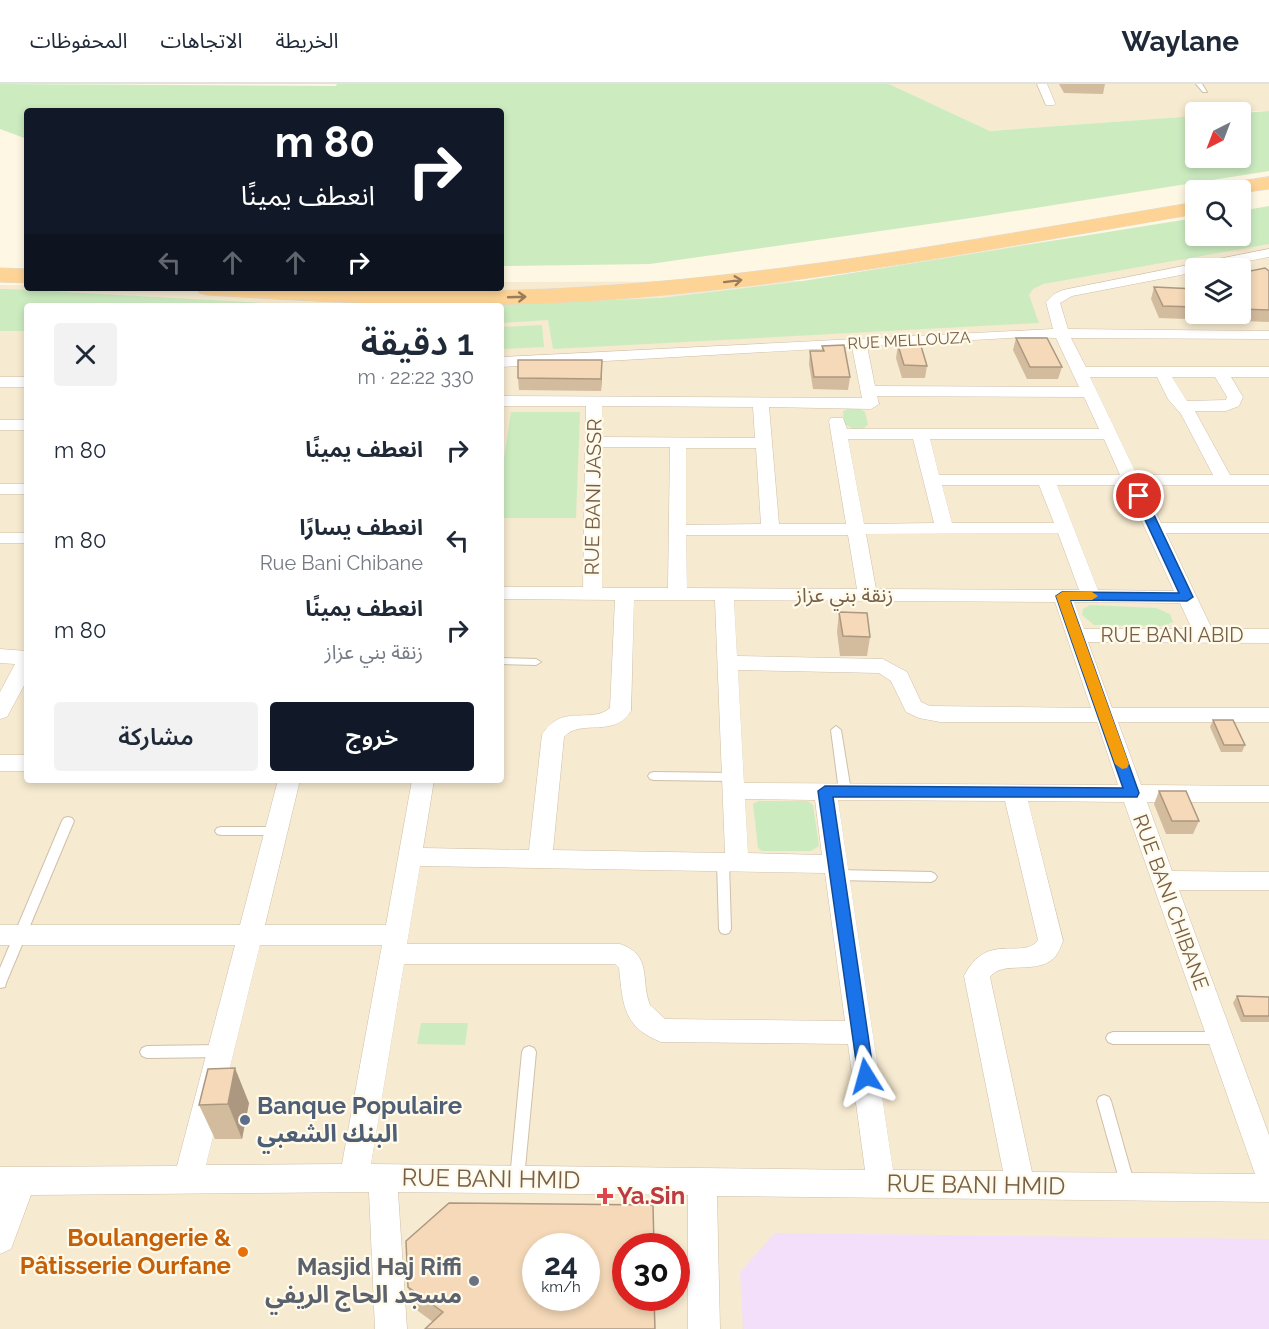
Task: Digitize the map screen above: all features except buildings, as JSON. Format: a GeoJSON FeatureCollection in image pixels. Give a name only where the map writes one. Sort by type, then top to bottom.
{"type":"FeatureCollection","features":[{"type":"Feature","properties":{"kind":"highway"},"geometry":{"type":"LineString","coordinates":[[1251,186],[1269,183]]}},
{"type":"Feature","properties":{"kind":"highway"},"geometry":{"type":"LineString","coordinates":[[1251,200],[1269,196]]}},
{"type":"Feature","properties":{"kind":"highway"},"geometry":{"type":"LineString","coordinates":[[504,282],[607,278],[700,270],[911,240],[1185,197]]}},
{"type":"Feature","properties":{"kind":"highway"},"geometry":{"type":"LineString","coordinates":[[1251,201],[1269,200]]}},
{"type":"Feature","properties":{"kind":"highway"},"geometry":{"type":"LineString","coordinates":[[259,291],[457,299],[600,293],[790,274],[1185,210]]}},
{"type":"Feature","properties":{"kind":"highway"},"geometry":{"type":"LineString","coordinates":[[0,262],[24,263]]}},
{"type":"Feature","properties":{"kind":"highway"},"geometry":{"type":"LineString","coordinates":[[0,275],[24,276]]}},
{"type":"Feature","properties":{"kind":"street"},"geometry":{"type":"LineString","coordinates":[[1042,84],[1050,103]]}},
{"type":"Feature","properties":{"kind":"street"},"geometry":{"type":"LineString","coordinates":[[1205,635],[1062,334],[1053,302],[1063,295],[1269,253]]}},
{"type":"Feature","properties":{"kind":"street","name":"RUE MELLOUZA"},"geometry":{"type":"LineString","coordinates":[[504,362],[859,342],[1062,334],[1268,336]]}},
{"type":"Feature","properties":{"kind":"street"},"geometry":{"type":"LineString","coordinates":[[859,342],[878,434]]}},
{"type":"Feature","properties":{"kind":"street"},"geometry":{"type":"LineString","coordinates":[[1081,372],[1269,372]]}},
{"type":"Feature","properties":{"kind":"street"},"geometry":{"type":"LineString","coordinates":[[1162,372],[1224,480]]}},
{"type":"Feature","properties":{"kind":"street"},"geometry":{"type":"LineString","coordinates":[[1183,406],[1226,406],[1233,403],[1235,397],[1220,372]]}},
{"type":"Feature","properties":{"kind":"street"},"geometry":{"type":"LineString","coordinates":[[2,385],[24,382]]}},
{"type":"Feature","properties":{"kind":"street"},"geometry":{"type":"LineString","coordinates":[[504,401],[834,403],[870,397],[1090,392]]}},
{"type":"Feature","properties":{"kind":"street","name":"RUE BANI JASSR"},"geometry":{"type":"LineString","coordinates":[[592,593],[594,401]]}},
{"type":"Feature","properties":{"kind":"street"},"geometry":{"type":"LineString","coordinates":[[760,403],[770,530]]}},
{"type":"Feature","properties":{"kind":"street"},"geometry":{"type":"LineString","coordinates":[[834,403],[868,595]]}},
{"type":"Feature","properties":{"kind":"street"},"geometry":{"type":"LineString","coordinates":[[0,425],[24,425]]}},
{"type":"Feature","properties":{"kind":"street"},"geometry":{"type":"LineString","coordinates":[[839,434],[1110,434]]}},
{"type":"Feature","properties":{"kind":"street"},"geometry":{"type":"LineString","coordinates":[[920,434],[944,528]]}},
{"type":"Feature","properties":{"kind":"street"},"geometry":{"type":"LineString","coordinates":[[594,442],[764,443]]}},
{"type":"Feature","properties":{"kind":"street"},"geometry":{"type":"LineString","coordinates":[[677,594],[678,442]]}},
{"type":"Feature","properties":{"kind":"street"},"geometry":{"type":"LineString","coordinates":[[932,480],[1269,480]]}},
{"type":"Feature","properties":{"kind":"street"},"geometry":{"type":"LineString","coordinates":[[1046,480],[1090,596]]}},
{"type":"Feature","properties":{"kind":"street"},"geometry":{"type":"LineString","coordinates":[[0,489],[24,484]]}},
{"type":"Feature","properties":{"kind":"street"},"geometry":{"type":"LineString","coordinates":[[677,530],[1064,528]]}},
{"type":"Feature","properties":{"kind":"street"},"geometry":{"type":"LineString","coordinates":[[1155,528],[1269,528]]}},
{"type":"Feature","properties":{"kind":"street"},"geometry":{"type":"LineString","coordinates":[[0,538],[24,538]]}},
{"type":"Feature","properties":{"kind":"street","name":"زنقة بني عزاز"},"geometry":{"type":"LineString","coordinates":[[504,593],[1187,597]]}},
{"type":"Feature","properties":{"kind":"street"},"geometry":{"type":"LineString","coordinates":[[540,859],[553,735],[556,729],[567,723],[604,721],[616,716],[620,711],[625,593]]}},
{"type":"Feature","properties":{"kind":"street"},"geometry":{"type":"LineString","coordinates":[[724,594],[733,784],[730,862]]}},
{"type":"Feature","properties":{"kind":"street","name":"RUE BANI CHIBANE"},"geometry":{"type":"LineString","coordinates":[[1062,596],[1269,1174]]}},
{"type":"Feature","properties":{"kind":"street","name":"RUE BANI ABID"},"geometry":{"type":"LineString","coordinates":[[1076,634],[1269,636]]}},
{"type":"Feature","properties":{"kind":"street"},"geometry":{"type":"LineString","coordinates":[[0,656],[24,659]]}},
{"type":"Feature","properties":{"kind":"street"},"geometry":{"type":"LineString","coordinates":[[727,663],[883,666],[900,677],[913,707],[933,714],[1269,715]]}},
{"type":"Feature","properties":{"kind":"street"},"geometry":{"type":"LineString","coordinates":[[0,712],[24,665]]}},
{"type":"Feature","properties":{"kind":"street"},"geometry":{"type":"LineString","coordinates":[[0,763],[24,763]]}},
{"type":"Feature","properties":{"kind":"street"},"geometry":{"type":"LineString","coordinates":[[188,1179],[288,783]]}},
{"type":"Feature","properties":{"kind":"street"},"geometry":{"type":"LineString","coordinates":[[391,1329],[369,1178],[395,945],[422,783]]}},
{"type":"Feature","properties":{"kind":"street"},"geometry":{"type":"LineString","coordinates":[[733,784],[835,791],[1269,794]]}},
{"type":"Feature","properties":{"kind":"street"},"geometry":{"type":"LineString","coordinates":[[835,791],[836,869],[881,1184]]}},
{"type":"Feature","properties":{"kind":"street"},"geometry":{"type":"LineString","coordinates":[[1014,792],[1051,941],[1049,947],[1040,955],[996,958],[987,962],[980,968],[977,976],[1020,1185]]}},
{"type":"Feature","properties":{"kind":"street"},"geometry":{"type":"LineString","coordinates":[[410,857],[730,862],[836,869]]}},
{"type":"Feature","properties":{"kind":"street"},"geometry":{"type":"LineString","coordinates":[[1163,880],[1269,880]]}},
{"type":"Feature","properties":{"kind":"street"},"geometry":{"type":"LineString","coordinates":[[10,935],[250,935],[395,945],[620,954],[632,964],[634,1004],[638,1012],[651,1026],[661,1030],[859,1033]]}},
{"type":"Feature","properties":{"kind":"street","name":"RUE BANI HMID"},"geometry":{"type":"LineString","coordinates":[[10,1181],[369,1178],[1269,1188]]}},
{"type":"Feature","properties":{"kind":"street"},"geometry":{"type":"LineString","coordinates":[[0,1239],[10,1181]]}},
{"type":"Feature","properties":{"kind":"street"},"geometry":{"type":"LineString","coordinates":[[702,1181],[704,1329]]}},
{"type":"Feature","properties":{"kind":"lane"},"geometry":{"type":"LineString","coordinates":[[1199,84],[1205,91]]}},
{"type":"Feature","properties":{"kind":"lane"},"geometry":{"type":"LineString","coordinates":[[504,661],[536,662]]}},
{"type":"Feature","properties":{"kind":"lane"},"geometry":{"type":"LineString","coordinates":[[835,791],[836,730]]}},
{"type":"Feature","properties":{"kind":"lane"},"geometry":{"type":"LineString","coordinates":[[654,776],[733,784]]}},
{"type":"Feature","properties":{"kind":"lane"},"geometry":{"type":"LineString","coordinates":[[0,983],[10,935],[68,821]]}},
{"type":"Feature","properties":{"kind":"lane"},"geometry":{"type":"LineString","coordinates":[[221,831],[276,831]]}},
{"type":"Feature","properties":{"kind":"lane"},"geometry":{"type":"LineString","coordinates":[[725,929],[730,862]]}},
{"type":"Feature","properties":{"kind":"lane"},"geometry":{"type":"LineString","coordinates":[[836,869],[931,877]]}},
{"type":"Feature","properties":{"kind":"lane"},"geometry":{"type":"LineString","coordinates":[[1113,1038],[1221,1038]]}},
{"type":"Feature","properties":{"kind":"lane"},"geometry":{"type":"LineString","coordinates":[[147,1052],[220,1051]]}},
{"type":"Feature","properties":{"kind":"lane"},"geometry":{"type":"LineString","coordinates":[[517,1179],[529,1052]]}},
{"type":"Feature","properties":{"kind":"lane"},"geometry":{"type":"LineString","coordinates":[[1104,1101],[1128,1186]]}},
{"type":"Feature","properties":{"kind":"shaded area"},"geometry":{"type":"Polygon","coordinates":[[[889,84],[1269,84],[1269,111],[1251,111],[1251,102],[1185,102],[1185,117],[990,131],[889,84]]]}},
{"type":"Feature","properties":{"kind":"shaded area"},"geometry":{"type":"Polygon","coordinates":[[[1269,211],[1269,1329],[0,1329],[0,285],[24,285],[24,291],[504,291],[504,282],[803,281],[1035,243],[1185,222],[1185,246],[1251,246],[1251,227],[1269,211]]]}},
{"type":"Feature","properties":{"kind":"shaded area"},"geometry":{"type":"Polygon","coordinates":[[[775,1233],[1269,1239],[1269,1329],[743,1329],[740,1272],[775,1233]]]}},
{"type":"Feature","properties":{"kind":"green space"},"geometry":{"type":"Polygon","coordinates":[[[0,84],[336,86],[337,84],[889,84],[990,131],[1185,117],[1185,168],[1251,168],[1251,112],[1269,111],[1269,171],[1212,180],[1185,180],[1185,184],[971,218],[650,264],[504,266],[504,108],[24,108],[24,138],[0,129],[0,84]]]}},
{"type":"Feature","properties":{"kind":"green space"},"geometry":{"type":"Polygon","coordinates":[[[1269,206],[1269,244],[1043,284],[1033,289],[1029,295],[1039,323],[553,349],[548,320],[504,323],[504,305],[661,298],[803,281],[1185,220],[1185,246],[1251,246],[1251,209],[1269,206]]]}},
{"type":"Feature","properties":{"kind":"green space"},"geometry":{"type":"Polygon","coordinates":[[[0,289],[264,303],[24,303],[24,331],[0,331],[0,289]]]}},
{"type":"Feature","properties":{"kind":"green space"},"geometry":{"type":"Polygon","coordinates":[[[542,325],[544,347],[504,349],[504,327],[542,325]]]}},
{"type":"Feature","properties":{"kind":"green space"},"geometry":{"type":"Polygon","coordinates":[[[850,408],[865,412],[868,425],[854,429],[844,424],[843,411],[850,408]]]}},
{"type":"Feature","properties":{"kind":"green space"},"geometry":{"type":"Polygon","coordinates":[[[511,412],[580,412],[576,518],[504,518],[504,458],[511,412]]]}},
{"type":"Feature","properties":{"kind":"green space"},"geometry":{"type":"Polygon","coordinates":[[[1090,605],[1156,608],[1170,614],[1173,622],[1164,626],[1094,625],[1082,615],[1083,609],[1090,605]]]}},
{"type":"Feature","properties":{"kind":"green space"},"geometry":{"type":"Polygon","coordinates":[[[759,801],[808,801],[813,805],[819,846],[811,851],[762,851],[758,848],[753,804],[759,801]]]}},
{"type":"Feature","properties":{"kind":"green space"},"geometry":{"type":"Polygon","coordinates":[[[421,1023],[468,1023],[465,1045],[417,1044],[421,1023]]]}},
{"type":"Feature","properties":{"kind":"slow traffic"},"geometry":{"type":"LineString","coordinates":[[1092,596],[1062,596],[1122,764]]}},
{"type":"Feature","properties":{"kind":"place","name":"Banque Populaire البنك الشعبي"},"geometry":{"type":"Point","coordinates":[245,1120]}},
{"type":"Feature","properties":{"kind":"place","name":"Ya.Sin"},"geometry":{"type":"Point","coordinates":[605,1196]}},
{"type":"Feature","properties":{"kind":"place","name":"Boulangerie & Pâtisserie Ourfane"},"geometry":{"type":"Point","coordinates":[243,1252]}},
{"type":"Feature","properties":{"kind":"place","name":"Masjid Haj Riffi مسجد الحاج الريفي"},"geometry":{"type":"Point","coordinates":[474,1281]}},
{"type":"Feature","properties":{"kind":"route"},"geometry":{"type":"LineString","coordinates":[[866,1076],[825,791],[1132,793],[1062,596],[1187,597],[1139,496]]}}]}
